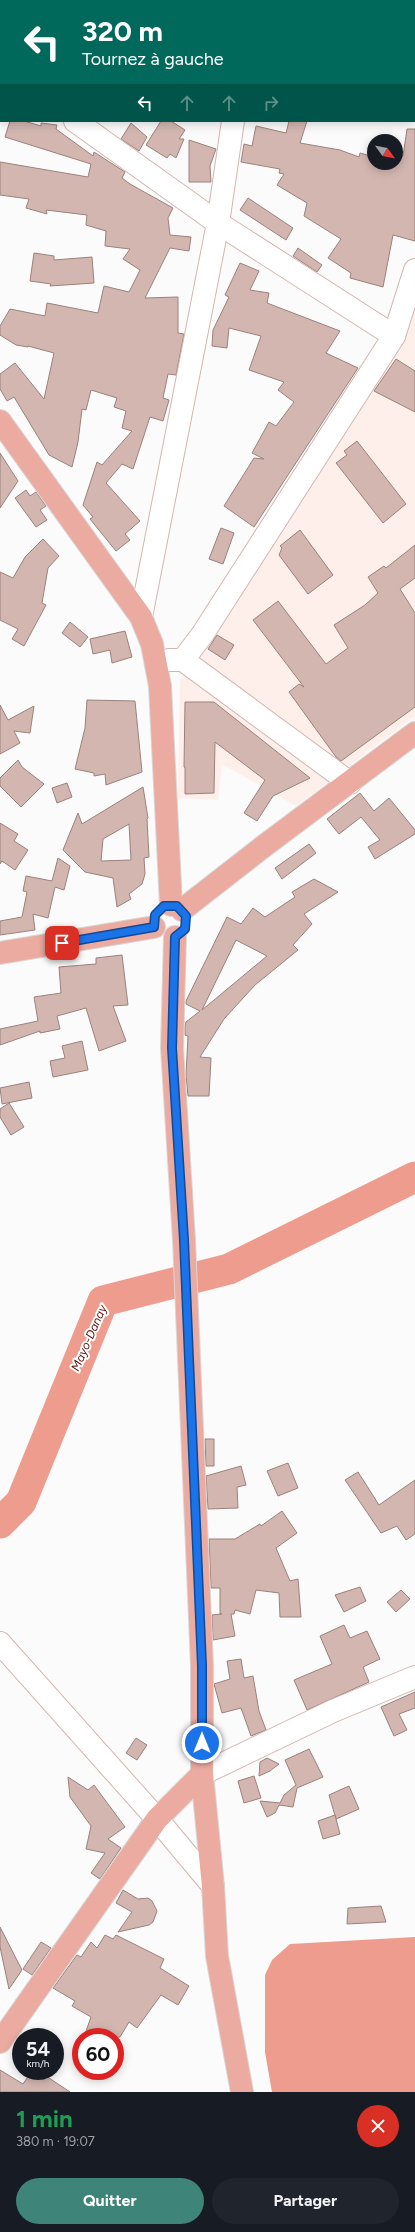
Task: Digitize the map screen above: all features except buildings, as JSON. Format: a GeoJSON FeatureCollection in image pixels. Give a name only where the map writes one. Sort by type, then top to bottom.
{"type":"FeatureCollection","features":[{"type":"Feature","properties":{"kind":"main road"},"geometry":{"type":"LineString","coordinates":[[0,421],[141,617],[152,644],[156,660],[163,732],[164,788],[177,908],[187,922],[181,934],[175,937],[163,936],[154,927],[153,921],[159,909],[177,908],[350,783],[415,733]]}},
{"type":"Feature","properties":{"kind":"main road"},"geometry":{"type":"LineString","coordinates":[[0,953],[154,927]]}},
{"type":"Feature","properties":{"kind":"main road"},"geometry":{"type":"LineString","coordinates":[[175,937],[172,1048],[184,1240],[202,1666],[202,1774],[213,1886],[217,1956],[242,2092]]}},
{"type":"Feature","properties":{"kind":"main road"},"geometry":{"type":"LineString","coordinates":[[0,2042],[157,1819],[202,1774]]}},
{"type":"Feature","properties":{"kind":"street"},"geometry":{"type":"LineString","coordinates":[[76,122],[218,223],[394,336]]}},
{"type":"Feature","properties":{"kind":"street"},"geometry":{"type":"LineString","coordinates":[[141,617],[218,223],[233,122]]}},
{"type":"Feature","properties":{"kind":"street"},"geometry":{"type":"LineString","coordinates":[[184,660],[206,629],[394,336],[415,270]]}},
{"type":"Feature","properties":{"kind":"street"},"geometry":{"type":"LineString","coordinates":[[156,660],[184,660],[350,783]]}},
{"type":"Feature","properties":{"kind":"street"},"geometry":{"type":"LineString","coordinates":[[0,1643],[157,1819],[213,1886]]}},
{"type":"Feature","properties":{"kind":"street"},"geometry":{"type":"LineString","coordinates":[[202,1774],[333,1711],[415,1677]]}},
{"type":"Feature","properties":{"kind":"shaded area"},"geometry":{"type":"Polygon","coordinates":[[[415,296],[415,716],[296,806],[222,764],[218,800],[178,798],[180,681],[404,331],[415,296]]]}},
{"type":"Feature","properties":{"kind":"shaded area"},"geometry":{"type":"Polygon","coordinates":[[[415,1937],[415,2092],[272,2092],[265,2052],[265,1975],[272,1960],[290,1944],[415,1937]]]}},
{"type":"Feature","properties":{"kind":"waterway","name":"Mayo-Danay"},"geometry":{"type":"LineString","coordinates":[[0,1523],[21,1502],[103,1301],[229,1269],[415,1177]]}},
{"type":"Feature","properties":{"kind":"route"},"geometry":{"type":"LineString","coordinates":[[62,943],[154,927],[153,921],[155,915],[159,909],[164,906],[177,906],[186,916],[187,922],[185,929],[181,934],[175,937],[172,1048],[184,1240],[202,1666],[202,1743]]}}]}
